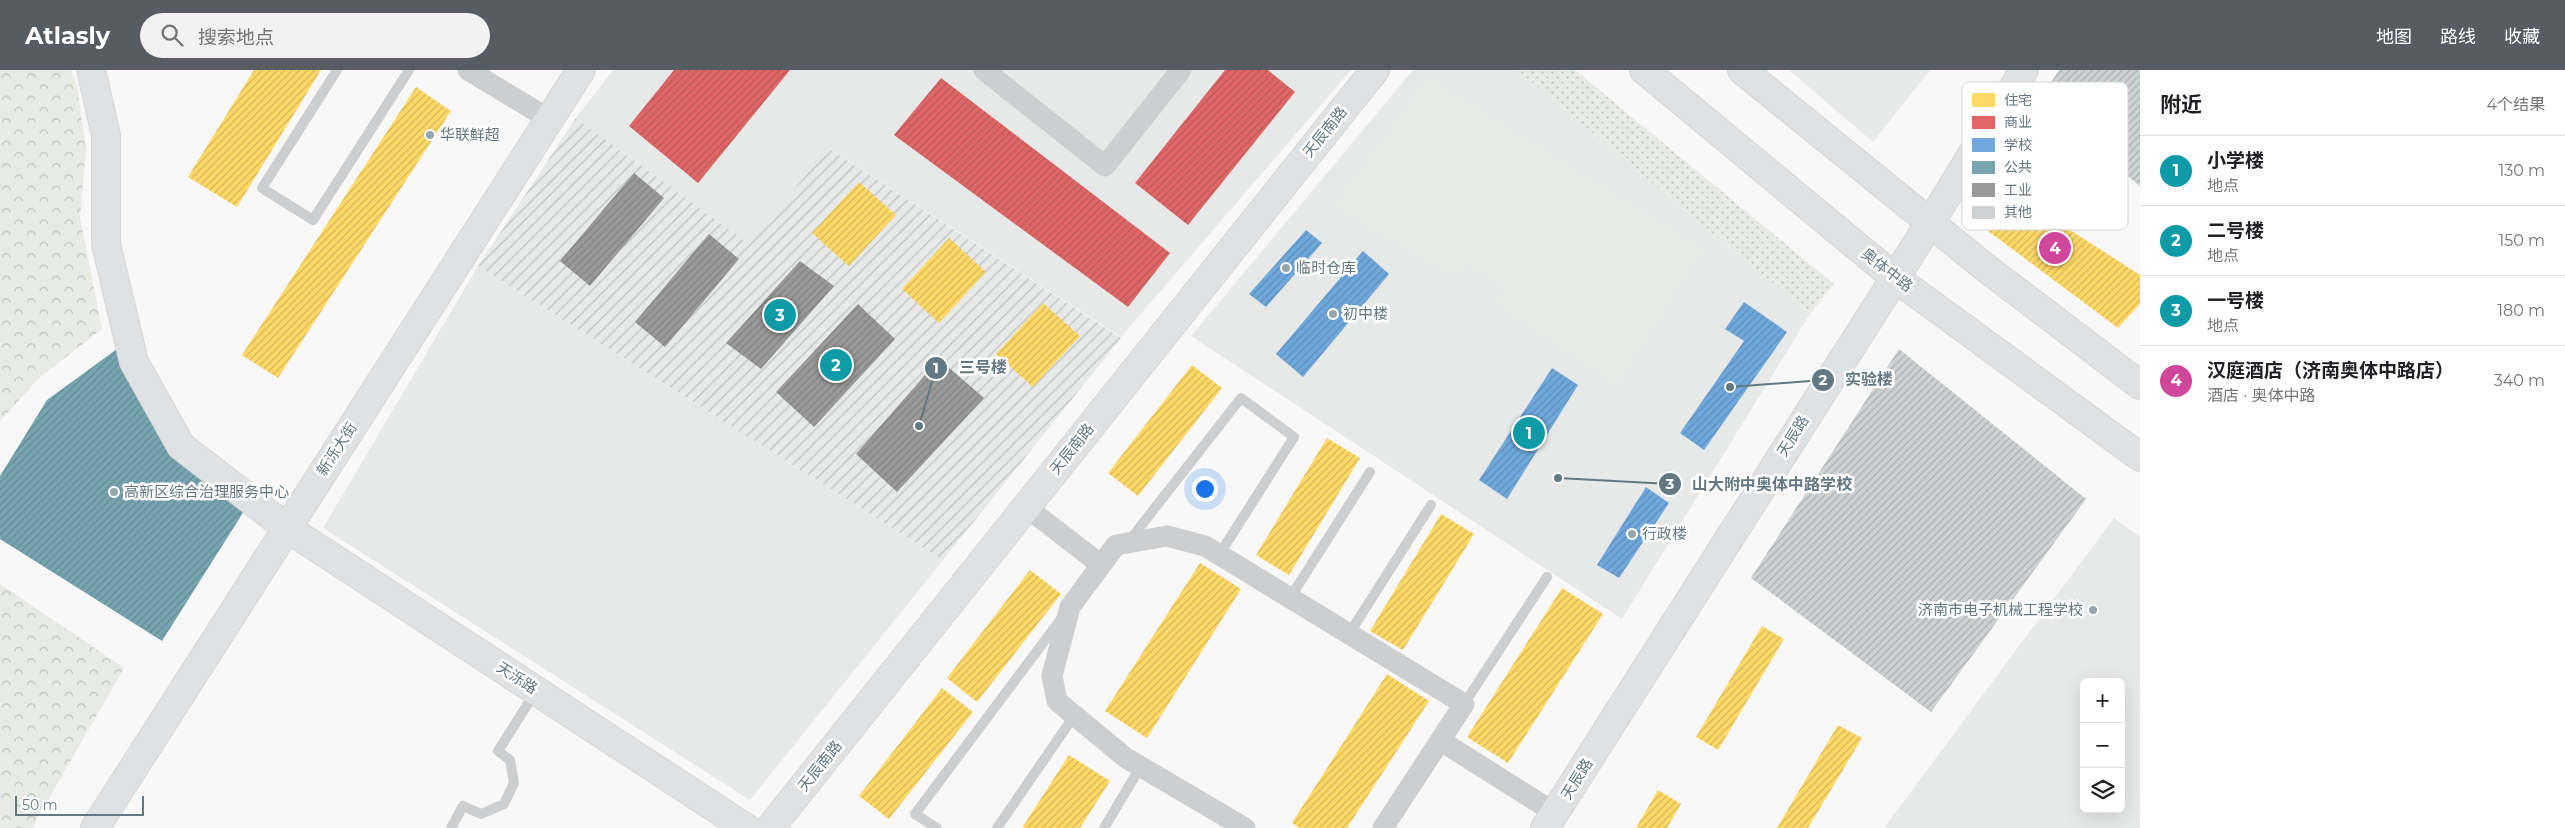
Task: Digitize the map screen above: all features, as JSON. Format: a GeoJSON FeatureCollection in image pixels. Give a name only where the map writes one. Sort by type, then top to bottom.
{"type":"FeatureCollection","features":[{"type":"Feature","properties":{"kind":"street","name":"天泺路"},"geometry":{"type":"LineString","coordinates":[[91,70],[106,135],[106,244],[134,362],[180,446],[287,528],[746,828]]}},
{"type":"Feature","properties":{"kind":"street"},"geometry":{"type":"LineString","coordinates":[[468,70],[549,119]]}},
{"type":"Feature","properties":{"kind":"street","name":"新泺大街"},"geometry":{"type":"LineString","coordinates":[[95,828],[581,70]]}},
{"type":"Feature","properties":{"kind":"street"},"geometry":{"type":"LineString","coordinates":[[984,70],[1105,166],[1181,70]]}},
{"type":"Feature","properties":{"kind":"street","name":"天辰南路"},"geometry":{"type":"LineString","coordinates":[[770,828],[1375,70]]}},
{"type":"Feature","properties":{"kind":"street","name":"奥体中路"},"geometry":{"type":"LineString","coordinates":[[1644,70],[1894,277],[2140,457]]}},
{"type":"Feature","properties":{"kind":"street"},"geometry":{"type":"LineString","coordinates":[[1742,70],[1930,223],[2140,385]]}},
{"type":"Feature","properties":{"kind":"street","name":"天辰路"},"geometry":{"type":"LineString","coordinates":[[2017,82],[2024,70]]}},
{"type":"Feature","properties":{"kind":"street","name":"天辰路"},"geometry":{"type":"LineString","coordinates":[[1550,820],[1962,171]]}},
{"type":"Feature","properties":{"kind":"street"},"geometry":{"type":"LineString","coordinates":[[1026,507],[1100,564]]}},
{"type":"Feature","properties":{"kind":"street"},"geometry":{"type":"LineString","coordinates":[[1245,828],[1126,758],[1057,701],[1052,676],[1070,606],[1116,545],[1167,536],[1205,546],[1464,704],[1383,828]]}},
{"type":"Feature","properties":{"kind":"street"},"geometry":{"type":"LineString","coordinates":[[1441,741],[1550,820]]}},
{"type":"Feature","properties":{"kind":"lane"},"geometry":{"type":"LineString","coordinates":[[337,70],[262,188],[313,220],[409,70]]}},
{"type":"Feature","properties":{"kind":"lane"},"geometry":{"type":"LineString","coordinates":[[1127,543],[1241,398],[1294,436],[1219,555]]}},
{"type":"Feature","properties":{"kind":"lane"},"geometry":{"type":"LineString","coordinates":[[1290,598],[1370,472]]}},
{"type":"Feature","properties":{"kind":"lane"},"geometry":{"type":"LineString","coordinates":[[1349,634],[1431,505]]}},
{"type":"Feature","properties":{"kind":"lane"},"geometry":{"type":"LineString","coordinates":[[1464,704],[1547,577]]}},
{"type":"Feature","properties":{"kind":"lane"},"geometry":{"type":"LineString","coordinates":[[937,828],[915,814],[1070,606]]}},
{"type":"Feature","properties":{"kind":"lane"},"geometry":{"type":"LineString","coordinates":[[451,828],[463,806],[481,814],[504,804],[514,783],[510,760],[498,750],[536,690]]}},
{"type":"Feature","properties":{"kind":"lane"},"geometry":{"type":"LineString","coordinates":[[997,828],[1074,716]]}},
{"type":"Feature","properties":{"kind":"lane"},"geometry":{"type":"LineString","coordinates":[[1104,828],[1141,766]]}},
{"type":"Feature","properties":{"kind":"shaded area"},"geometry":{"type":"Polygon","coordinates":[[[613,70],[1351,70],[1121,337],[830,149],[749,244],[576,118],[613,70]]]}},
{"type":"Feature","properties":{"kind":"shaded area"},"geometry":{"type":"Polygon","coordinates":[[[1413,70],[1517,70],[1810,314],[1622,619],[1191,336],[1413,70]]]}},
{"type":"Feature","properties":{"kind":"shaded area"},"geometry":{"type":"Polygon","coordinates":[[[1789,70],[1930,70],[1873,142],[1789,70]]]}},
{"type":"Feature","properties":{"kind":"shaded area"},"geometry":{"type":"Polygon","coordinates":[[[576,118],[749,244],[828,148],[1121,338],[943,560],[478,266],[576,118]]]}},
{"type":"Feature","properties":{"kind":"shaded area"},"geometry":{"type":"Polygon","coordinates":[[[478,266],[943,560],[750,800],[323,528],[478,266]]]}},
{"type":"Feature","properties":{"kind":"shaded area","name":"济南市电子机械工程学校"},"geometry":{"type":"Polygon","coordinates":[[[2114,518],[2140,537],[2140,828],[1884,828],[2114,518]]]}},
{"type":"Feature","properties":{"kind":"green space"},"geometry":{"type":"Polygon","coordinates":[[[0,70],[71,70],[77,87],[86,149],[80,217],[102,329],[39,378],[0,421],[0,70]]]}},
{"type":"Feature","properties":{"kind":"green space"},"geometry":{"type":"Polygon","coordinates":[[[1517,70],[1575,70],[1834,284],[1810,314],[1517,70]]]}},
{"type":"Feature","properties":{"kind":"green space"},"geometry":{"type":"Polygon","coordinates":[[[1429,79],[1702,249],[1617,383],[1497,304],[1506,287],[1467,263],[1458,277],[1334,206],[1429,79]]]}},
{"type":"Feature","properties":{"kind":"green space"},"geometry":{"type":"Polygon","coordinates":[[[0,584],[124,668],[32,828],[0,828],[0,584]]]}},
{"type":"Feature","properties":{"kind":"building: 住宅"},"geometry":{"type":"Polygon","coordinates":[[[254,70],[321,70],[237,207],[188,177],[254,70]]]}},
{"type":"Feature","properties":{"kind":"building: 住宅"},"geometry":{"type":"Polygon","coordinates":[[[416,87],[451,111],[278,378],[242,355],[416,87]]]}},
{"type":"Feature","properties":{"kind":"building: 住宅"},"geometry":{"type":"Polygon","coordinates":[[[859,182],[896,215],[849,266],[812,233],[859,182]]]}},
{"type":"Feature","properties":{"kind":"building: 住宅"},"geometry":{"type":"Polygon","coordinates":[[[1987,230],[2070,230],[2140,275],[2140,304],[2118,328],[1987,230]]]}},
{"type":"Feature","properties":{"kind":"building: 住宅"},"geometry":{"type":"Polygon","coordinates":[[[949,238],[986,272],[939,323],[902,289],[949,238]]]}},
{"type":"Feature","properties":{"kind":"building: 住宅"},"geometry":{"type":"Polygon","coordinates":[[[1043,303],[1080,336],[1033,387],[996,354],[1043,303]]]}},
{"type":"Feature","properties":{"kind":"building: 住宅"},"geometry":{"type":"Polygon","coordinates":[[[1192,365],[1222,388],[1138,496],[1108,473],[1192,365]]]}},
{"type":"Feature","properties":{"kind":"building: 住宅"},"geometry":{"type":"Polygon","coordinates":[[[1327,438],[1360,458],[1289,575],[1256,555],[1327,438]]]}},
{"type":"Feature","properties":{"kind":"building: 住宅"},"geometry":{"type":"Polygon","coordinates":[[[1441,514],[1474,534],[1403,650],[1370,631],[1441,514]]]}},
{"type":"Feature","properties":{"kind":"building: 住宅"},"geometry":{"type":"Polygon","coordinates":[[[1200,563],[1241,589],[1147,738],[1105,711],[1200,563]]]}},
{"type":"Feature","properties":{"kind":"building: 住宅"},"geometry":{"type":"Polygon","coordinates":[[[1030,570],[1061,594],[977,702],[947,678],[1030,570]]]}},
{"type":"Feature","properties":{"kind":"building: 住宅"},"geometry":{"type":"Polygon","coordinates":[[[1562,588],[1603,614],[1508,763],[1467,737],[1562,588]]]}},
{"type":"Feature","properties":{"kind":"building: 住宅"},"geometry":{"type":"Polygon","coordinates":[[[1762,626],[1784,639],[1718,750],[1696,737],[1762,626]]]}},
{"type":"Feature","properties":{"kind":"building: 住宅"},"geometry":{"type":"Polygon","coordinates":[[[1387,674],[1429,701],[1347,828],[1300,828],[1292,823],[1387,674]]]}},
{"type":"Feature","properties":{"kind":"building: 住宅"},"geometry":{"type":"Polygon","coordinates":[[[942,688],[973,712],[889,819],[859,796],[942,688]]]}},
{"type":"Feature","properties":{"kind":"building: 住宅"},"geometry":{"type":"Polygon","coordinates":[[[1838,725],[1862,738],[1808,828],[1777,828],[1838,725]]]}},
{"type":"Feature","properties":{"kind":"building: 住宅"},"geometry":{"type":"Polygon","coordinates":[[[1069,755],[1110,781],[1080,828],[1022,828],[1069,755]]]}},
{"type":"Feature","properties":{"kind":"building: 住宅"},"geometry":{"type":"Polygon","coordinates":[[[1658,790],[1681,804],[1667,828],[1636,828],[1658,790]]]}},
{"type":"Feature","properties":{"kind":"building: 商业"},"geometry":{"type":"Polygon","coordinates":[[[674,70],[790,70],[698,183],[629,126],[674,70]]]}},
{"type":"Feature","properties":{"kind":"building: 商业"},"geometry":{"type":"Polygon","coordinates":[[[1225,70],[1268,70],[1295,92],[1188,225],[1135,183],[1225,70]]]}},
{"type":"Feature","properties":{"kind":"building: 商业"},"geometry":{"type":"Polygon","coordinates":[[[941,78],[1170,253],[1128,307],[894,135],[941,78]]]}},
{"type":"Feature","properties":{"kind":"building: 学校","name":"临时仓库"},"geometry":{"type":"Polygon","coordinates":[[[1306,230],[1322,243],[1266,307],[1249,294],[1306,230]]]}},
{"type":"Feature","properties":{"kind":"building: 学校","name":"初中楼"},"geometry":{"type":"Polygon","coordinates":[[[1363,251],[1389,274],[1303,377],[1276,354],[1363,251]]]}},
{"type":"Feature","properties":{"kind":"building: 学校"},"geometry":{"type":"Polygon","coordinates":[[[1744,302],[1787,332],[1704,450],[1680,433],[1744,341],[1725,329],[1744,302]]]}},
{"type":"Feature","properties":{"kind":"building: 学校"},"geometry":{"type":"Polygon","coordinates":[[[1552,368],[1578,385],[1507,499],[1479,480],[1552,368]]]}},
{"type":"Feature","properties":{"kind":"building: 学校","name":"行政楼"},"geometry":{"type":"Polygon","coordinates":[[[1646,487],[1669,503],[1619,578],[1597,565],[1646,487]]]}},
{"type":"Feature","properties":{"kind":"building: 公共","name":"高新区综合治理服务中心"},"geometry":{"type":"Polygon","coordinates":[[[117,349],[246,508],[162,641],[0,539],[0,476],[47,400],[117,349]]]}},
{"type":"Feature","properties":{"kind":"building: 工业"},"geometry":{"type":"Polygon","coordinates":[[[634,173],[664,198],[590,286],[560,261],[634,173]]]}},
{"type":"Feature","properties":{"kind":"building: 工业"},"geometry":{"type":"Polygon","coordinates":[[[709,234],[739,259],[665,347],[635,322],[709,234]]]}},
{"type":"Feature","properties":{"kind":"building: 工业"},"geometry":{"type":"Polygon","coordinates":[[[800,261],[834,286],[761,369],[726,343],[800,261]]]}},
{"type":"Feature","properties":{"kind":"building: 工业"},"geometry":{"type":"Polygon","coordinates":[[[858,304],[895,339],[814,427],[776,392],[858,304]]]}},
{"type":"Feature","properties":{"kind":"building: 工业"},"geometry":{"type":"Polygon","coordinates":[[[939,359],[984,398],[897,492],[856,454],[939,359]]]}},
{"type":"Feature","properties":{"kind":"building: 其他"},"geometry":{"type":"Polygon","coordinates":[[[2059,70],[2140,70],[2140,186],[2128,176],[2128,82],[2051,82],[2059,70]]]}},
{"type":"Feature","properties":{"kind":"building: 其他"},"geometry":{"type":"Polygon","coordinates":[[[1899,349],[2086,499],[1931,712],[1751,578],[1899,349]]]}},
{"type":"Feature","properties":{"kind":"place","name":"华联鲜超"},"geometry":{"type":"Point","coordinates":[430,135]}},
{"type":"Feature","properties":{"kind":"place","name":"汉庭酒店（济南奥体中路店）"},"geometry":{"type":"Point","coordinates":[2055,248]}},
{"type":"Feature","properties":{"kind":"place","name":"临时仓库"},"geometry":{"type":"Point","coordinates":[1286,268]}},
{"type":"Feature","properties":{"kind":"place","name":"初中楼"},"geometry":{"type":"Point","coordinates":[1333,314]}},
{"type":"Feature","properties":{"kind":"place","name":"一号楼"},"geometry":{"type":"Point","coordinates":[780,315]}},
{"type":"Feature","properties":{"kind":"place","name":"二号楼"},"geometry":{"type":"Point","coordinates":[836,365]}},
{"type":"Feature","properties":{"kind":"place","name":"实验楼"},"geometry":{"type":"Point","coordinates":[1730,387]}},
{"type":"Feature","properties":{"kind":"place","name":"三号楼"},"geometry":{"type":"Point","coordinates":[919,426]}},
{"type":"Feature","properties":{"kind":"place","name":"小学楼"},"geometry":{"type":"Point","coordinates":[1529,433]}},
{"type":"Feature","properties":{"kind":"place","name":"山大附中奥体中路学校"},"geometry":{"type":"Point","coordinates":[1558,478]}},
{"type":"Feature","properties":{"kind":"place","name":"高新区综合治理服务中心"},"geometry":{"type":"Point","coordinates":[114,492]}},
{"type":"Feature","properties":{"kind":"place","name":"行政楼"},"geometry":{"type":"Point","coordinates":[1632,534]}},
{"type":"Feature","properties":{"kind":"place","name":"济南市电子机械工程学校"},"geometry":{"type":"Point","coordinates":[2093,610]}}]}
